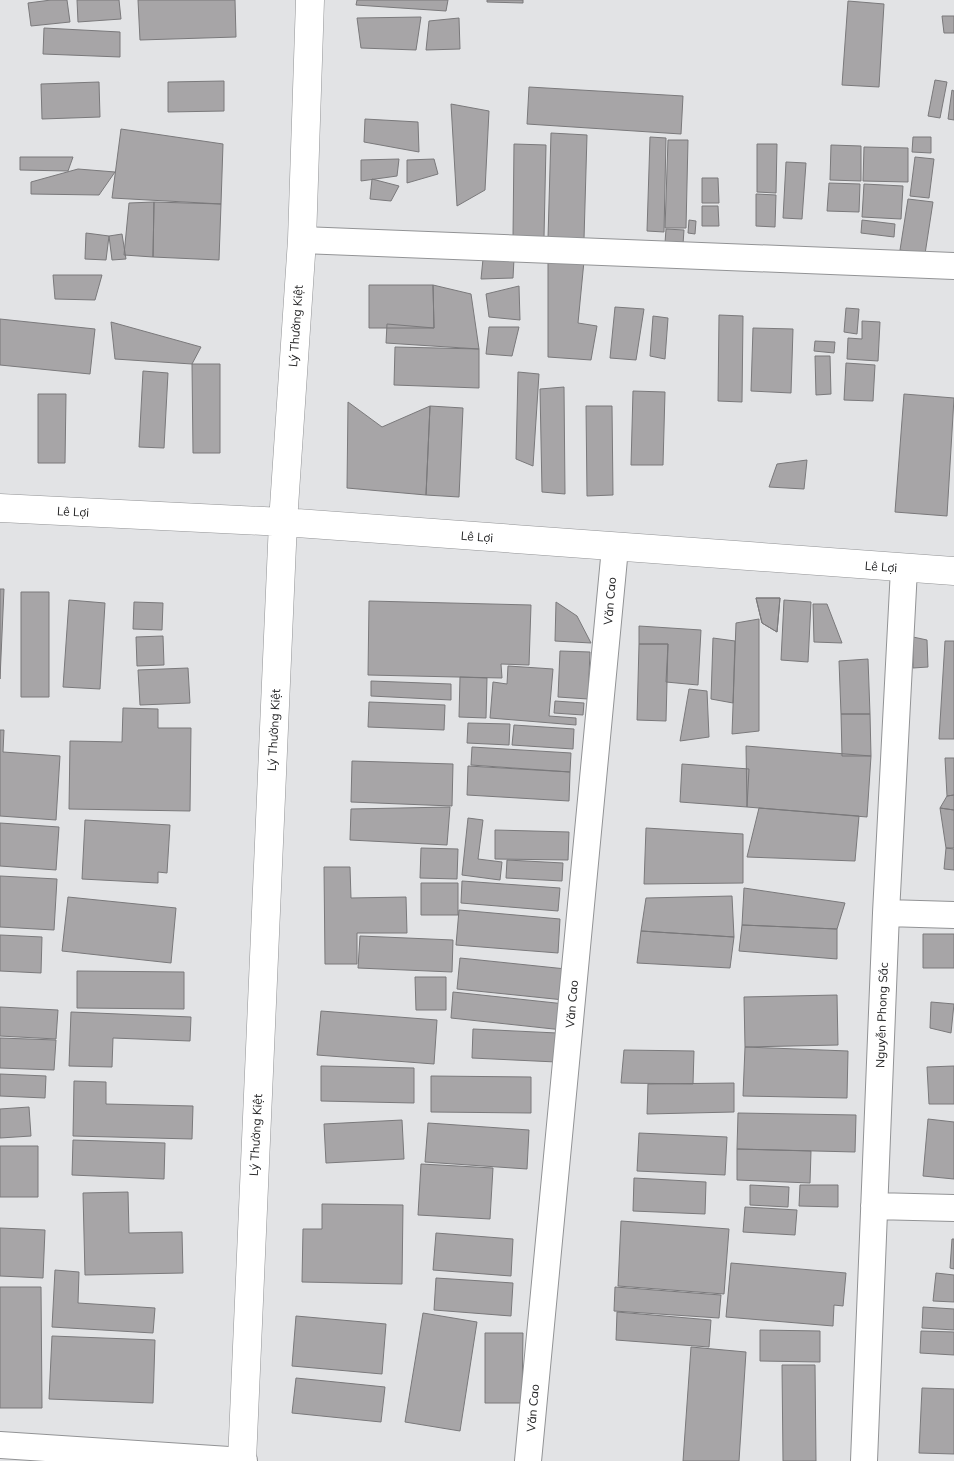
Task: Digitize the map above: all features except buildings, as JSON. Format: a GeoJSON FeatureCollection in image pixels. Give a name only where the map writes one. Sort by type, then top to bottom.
{"type":"FeatureCollection","features":[{"type":"Feature","properties":{"kind":"street","name":"Lý Thường Kiệt"},"geometry":{"type":"LineString","coordinates":[[242,1461],[283,522],[302,240],[310,0]]}},
{"type":"Feature","properties":{"kind":"street"},"geometry":{"type":"LineString","coordinates":[[302,240],[954,266]]}},
{"type":"Feature","properties":{"kind":"street","name":"Lê Lợi"},"geometry":{"type":"LineString","coordinates":[[0,508],[283,522],[615,548],[954,571]]}},
{"type":"Feature","properties":{"kind":"street","name":"Văn Cao"},"geometry":{"type":"LineString","coordinates":[[528,1461],[615,548]]}},
{"type":"Feature","properties":{"kind":"street","name":"Nguyễn Phong Sắc"},"geometry":{"type":"LineString","coordinates":[[864,1461],[886,913],[904,569]]}},
{"type":"Feature","properties":{"kind":"street"},"geometry":{"type":"LineString","coordinates":[[886,913],[954,915]]}},
{"type":"Feature","properties":{"kind":"street"},"geometry":{"type":"LineString","coordinates":[[874,1206],[954,1208]]}},
{"type":"Feature","properties":{"kind":"street"},"geometry":{"type":"LineString","coordinates":[[0,1445],[242,1461]]}}]}
